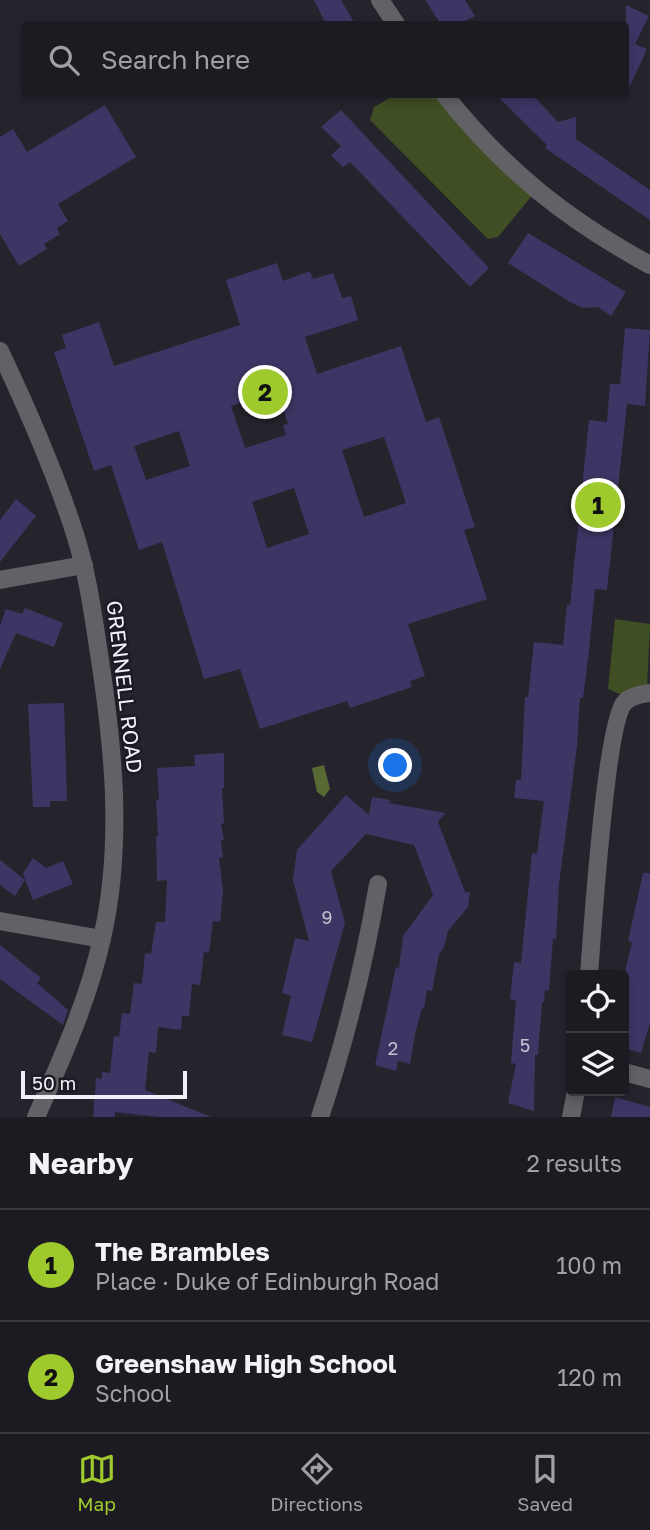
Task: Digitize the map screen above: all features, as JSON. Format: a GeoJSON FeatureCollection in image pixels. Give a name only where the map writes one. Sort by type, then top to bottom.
{"type":"FeatureCollection","features":[{"type":"Feature","properties":{"kind":"street"},"geometry":{"type":"LineString","coordinates":[[380,0],[394,21]]}},
{"type":"Feature","properties":{"kind":"street"},"geometry":{"type":"LineString","coordinates":[[447,98],[494,152],[538,192],[605,241],[650,265]]}},
{"type":"Feature","properties":{"kind":"street","name":"GRENNELL ROAD"},"geometry":{"type":"LineString","coordinates":[[0,351],[24,402],[73,528],[84,565],[112,737],[113,862],[102,939],[64,1054],[36,1117]]}},
{"type":"Feature","properties":{"kind":"street"},"geometry":{"type":"LineString","coordinates":[[0,580],[84,565]]}},
{"type":"Feature","properties":{"kind":"street"},"geometry":{"type":"LineString","coordinates":[[589,970],[600,843],[618,713],[625,702],[650,693]]}},
{"type":"Feature","properties":{"kind":"street"},"geometry":{"type":"LineString","coordinates":[[320,1117],[360,984],[378,884]]}},
{"type":"Feature","properties":{"kind":"street"},"geometry":{"type":"LineString","coordinates":[[0,921],[102,939]]}},
{"type":"Feature","properties":{"kind":"street"},"geometry":{"type":"LineString","coordinates":[[629,1073],[650,1079]]}},
{"type":"Feature","properties":{"kind":"street"},"geometry":{"type":"LineString","coordinates":[[571,1117],[575,1096]]}},
{"type":"Feature","properties":{"kind":"shaded area"},"geometry":{"type":"Polygon","coordinates":[[[390,98],[443,98],[534,193],[498,237],[488,239],[370,120],[374,107],[390,98]]]}},
{"type":"Feature","properties":{"kind":"shaded area"},"geometry":{"type":"Polygon","coordinates":[[[615,619],[650,624],[647,689],[624,696],[608,689],[615,619]]]}},
{"type":"Feature","properties":{"kind":"shaded area"},"geometry":{"type":"Polygon","coordinates":[[[324,765],[330,789],[324,797],[317,792],[312,768],[324,765]]]}},
{"type":"Feature","properties":{"kind":"building"},"geometry":{"type":"Polygon","coordinates":[[[314,0],[341,0],[353,21],[324,21],[314,0]]]}},
{"type":"Feature","properties":{"kind":"building"},"geometry":{"type":"Polygon","coordinates":[[[425,0],[465,0],[475,16],[466,21],[439,21],[425,0]]]}},
{"type":"Feature","properties":{"kind":"building"},"geometry":{"type":"Polygon","coordinates":[[[626,5],[649,16],[635,44],[647,49],[629,88],[629,21],[626,21],[626,5]]]}},
{"type":"Feature","properties":{"kind":"building"},"geometry":{"type":"Polygon","coordinates":[[[499,98],[536,98],[558,122],[576,117],[576,139],[650,190],[650,220],[545,148],[547,145],[499,98]]]}},
{"type":"Feature","properties":{"kind":"building"},"geometry":{"type":"Polygon","coordinates":[[[105,105],[136,157],[58,204],[68,221],[57,228],[60,234],[44,244],[47,249],[19,266],[0,234],[0,137],[13,129],[27,152],[105,105]]]}},
{"type":"Feature","properties":{"kind":"building"},"geometry":{"type":"Polygon","coordinates":[[[341,110],[489,268],[470,287],[350,162],[343,167],[331,155],[341,146],[321,127],[341,110]]]}},
{"type":"Feature","properties":{"kind":"building"},"geometry":{"type":"Polygon","coordinates":[[[528,233],[626,292],[611,316],[598,307],[583,308],[570,302],[508,263],[528,233]]]}},
{"type":"Feature","properties":{"kind":"building"},"geometry":{"type":"Polygon","coordinates":[[[277,263],[283,281],[310,271],[313,279],[333,273],[342,298],[351,296],[358,320],[305,337],[317,374],[401,346],[426,422],[439,417],[475,527],[464,530],[487,599],[408,624],[425,676],[410,681],[412,687],[350,708],[347,701],[260,729],[240,669],[204,679],[162,542],[139,550],[111,465],[94,471],[54,352],[66,348],[62,335],[99,322],[114,366],[240,325],[226,280],[277,263]],[[278,391],[231,406],[245,448],[286,435],[283,425],[288,424],[278,391]],[[179,431],[134,446],[146,480],[190,466],[179,431]],[[384,437],[342,450],[364,517],[406,503],[384,437]],[[294,488],[252,502],[267,548],[309,534],[294,488]]]}},
{"type":"Feature","properties":{"kind":"building"},"geometry":{"type":"Polygon","coordinates":[[[625,328],[650,330],[645,406],[627,404],[607,590],[595,589],[559,884],[556,939],[553,938],[549,991],[545,990],[542,1002],[538,1055],[535,1055],[534,1111],[508,1103],[516,1064],[511,1063],[516,1000],[510,999],[514,962],[521,963],[532,853],[537,854],[544,801],[514,798],[516,780],[521,780],[525,697],[528,697],[534,642],[563,645],[567,605],[570,605],[589,420],[607,422],[610,384],[620,384],[625,328]]]}},
{"type":"Feature","properties":{"kind":"building"},"geometry":{"type":"Polygon","coordinates":[[[16,499],[36,516],[0,562],[0,520],[16,499]]]}},
{"type":"Feature","properties":{"kind":"building"},"geometry":{"type":"Polygon","coordinates":[[[25,608],[63,623],[54,647],[16,633],[0,669],[0,626],[6,609],[22,614],[25,608]]]}},
{"type":"Feature","properties":{"kind":"building"},"geometry":{"type":"Polygon","coordinates":[[[64,703],[67,801],[50,801],[50,807],[33,807],[28,704],[64,703]]]}},
{"type":"Feature","properties":{"kind":"building"},"geometry":{"type":"Polygon","coordinates":[[[224,753],[224,823],[221,824],[224,840],[221,840],[223,857],[219,858],[223,891],[220,922],[213,921],[209,953],[204,952],[200,985],[192,984],[189,1016],[182,1016],[181,1030],[158,1027],[156,1053],[149,1052],[145,1090],[211,1117],[158,1117],[115,1112],[115,1117],[93,1117],[96,1078],[102,1079],[102,1072],[110,1073],[114,1036],[119,1037],[122,1013],[130,1014],[134,983],[142,984],[145,953],[151,954],[156,922],[165,922],[167,880],[157,881],[157,768],[195,766],[194,755],[224,753]]]}},
{"type":"Feature","properties":{"kind":"building"},"geometry":{"type":"Polygon","coordinates":[[[346,795],[369,815],[372,797],[390,800],[389,803],[445,813],[438,822],[465,892],[470,892],[468,907],[448,931],[444,947],[439,954],[432,991],[427,990],[424,1009],[422,1008],[415,1034],[410,1064],[398,1061],[396,1071],[375,1065],[396,967],[399,968],[403,936],[433,895],[414,845],[366,834],[331,871],[345,923],[312,1042],[282,1035],[291,996],[282,993],[295,938],[309,941],[293,880],[297,850],[346,795]]]}},
{"type":"Feature","properties":{"kind":"building"},"geometry":{"type":"Polygon","coordinates":[[[33,858],[46,868],[63,861],[73,884],[33,900],[23,874],[33,858]]]}},
{"type":"Feature","properties":{"kind":"building"},"geometry":{"type":"Polygon","coordinates":[[[0,860],[25,880],[15,896],[0,885],[0,860]]]}},
{"type":"Feature","properties":{"kind":"building"},"geometry":{"type":"Polygon","coordinates":[[[643,873],[650,873],[650,1023],[641,1053],[629,1049],[629,970],[625,970],[632,943],[628,941],[643,873]]]}},
{"type":"Feature","properties":{"kind":"building"},"geometry":{"type":"Polygon","coordinates":[[[0,945],[41,978],[37,983],[68,1010],[63,1025],[0,979],[0,945]]]}},
{"type":"Feature","properties":{"kind":"building"},"geometry":{"type":"Polygon","coordinates":[[[615,1097],[650,1107],[650,1117],[611,1117],[615,1097]]]}},
{"type":"Feature","properties":{"kind":"place","name":"Greenshaw High School"},"geometry":{"type":"Point","coordinates":[265,392]}},
{"type":"Feature","properties":{"kind":"place","name":"The Brambles"},"geometry":{"type":"Point","coordinates":[598,505]}}]}
